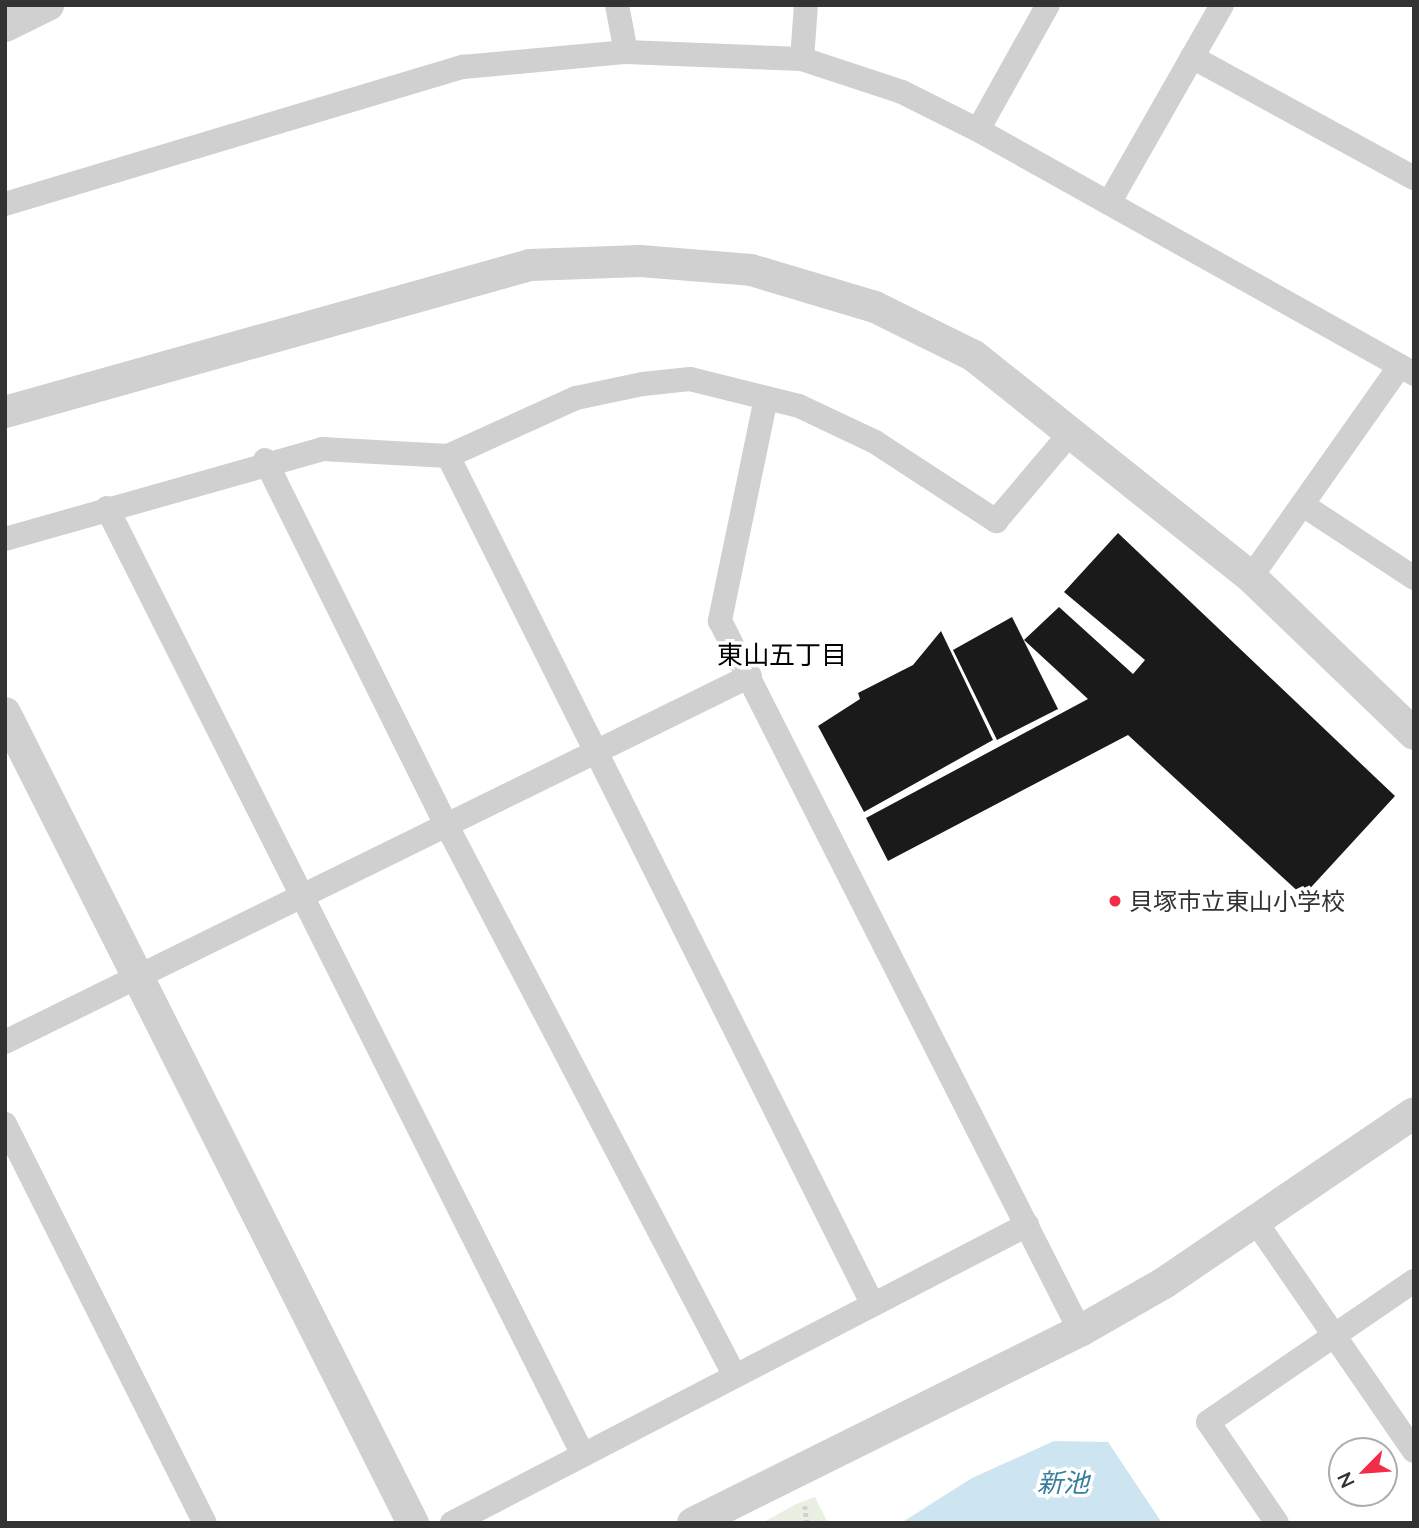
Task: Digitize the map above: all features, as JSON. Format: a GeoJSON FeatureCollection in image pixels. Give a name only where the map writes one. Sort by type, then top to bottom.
{"type":"FeatureCollection","features":[{"type":"Feature","properties":{"kind":"street"},"geometry":{"type":"LineString","coordinates":[[5,26],[48,5]]}},
{"type":"Feature","properties":{"kind":"street"},"geometry":{"type":"LineString","coordinates":[[617,5],[626,52]]}},
{"type":"Feature","properties":{"kind":"street"},"geometry":{"type":"LineString","coordinates":[[802,59],[806,5]]}},
{"type":"Feature","properties":{"kind":"street"},"geometry":{"type":"LineString","coordinates":[[978,130],[1048,5]]}},
{"type":"Feature","properties":{"kind":"street"},"geometry":{"type":"LineString","coordinates":[[1109,203],[1222,5]]}},
{"type":"Feature","properties":{"kind":"street"},"geometry":{"type":"LineString","coordinates":[[5,204],[463,67],[626,52],[802,59],[902,92],[978,130],[1407,370],[1251,577]]}},
{"type":"Feature","properties":{"kind":"street"},"geometry":{"type":"LineString","coordinates":[[1192,57],[1414,178]]}},
{"type":"Feature","properties":{"kind":"street"},"geometry":{"type":"LineString","coordinates":[[5,412],[530,265],[640,261],[751,270],[876,307],[974,356],[1073,430],[1251,577],[1414,734]]}},
{"type":"Feature","properties":{"kind":"street"},"geometry":{"type":"LineString","coordinates":[[5,539],[265,460],[321,449],[448,456],[576,398],[627,385],[690,379],[766,398],[875,442],[996,521],[1073,430]]}},
{"type":"Feature","properties":{"kind":"street"},"geometry":{"type":"LineString","coordinates":[[766,398],[720,621],[1080,1331]]}},
{"type":"Feature","properties":{"kind":"street"},"geometry":{"type":"LineString","coordinates":[[448,456],[873,1305]]}},
{"type":"Feature","properties":{"kind":"street"},"geometry":{"type":"LineString","coordinates":[[265,460],[446,824],[735,1376]]}},
{"type":"Feature","properties":{"kind":"street"},"geometry":{"type":"LineString","coordinates":[[1303,505],[1414,578]]}},
{"type":"Feature","properties":{"kind":"street"},"geometry":{"type":"LineString","coordinates":[[107,508],[583,1455]]}},
{"type":"Feature","properties":{"kind":"street"},"geometry":{"type":"LineString","coordinates":[[5,1042],[133,976],[750,676]]}},
{"type":"Feature","properties":{"kind":"street"},"geometry":{"type":"LineString","coordinates":[[5,713],[133,976],[413,1523]]}},
{"type":"Feature","properties":{"kind":"street"},"geometry":{"type":"LineString","coordinates":[[693,1523],[1080,1331],[1256,1222],[1414,1113]]}},
{"type":"Feature","properties":{"kind":"street"},"geometry":{"type":"LineString","coordinates":[[5,1124],[205,1523]]}},
{"type":"Feature","properties":{"kind":"street"},"geometry":{"type":"LineString","coordinates":[[1256,1222],[1414,1451]]}},
{"type":"Feature","properties":{"kind":"street"},"geometry":{"type":"LineString","coordinates":[[452,1523],[1027,1225]]}},
{"type":"Feature","properties":{"kind":"street"},"geometry":{"type":"LineString","coordinates":[[1277,1523],[1208,1422],[1414,1281]]}},
{"type":"Feature","properties":{"kind":"path"},"geometry":{"type":"LineString","coordinates":[[805,1506],[807,1523]]}},
{"type":"Feature","properties":{"kind":"green space"},"geometry":{"type":"Polygon","coordinates":[[[815,1497],[828,1523],[762,1523],[796,1504],[815,1497]]]}},
{"type":"Feature","properties":{"kind":"water","name":"新池"},"geometry":{"type":"Polygon","coordinates":[[[1054,1441],[1108,1442],[1162,1523],[901,1523],[972,1478],[1054,1441]]]}},
{"type":"Feature","properties":{"kind":"building"},"geometry":{"type":"Polygon","coordinates":[[[1118,533],[1395,796],[1303,896],[1128,735],[888,861],[866,818],[1088,699],[1024,640],[1059,607],[1133,674],[1145,660],[1064,592],[1118,533]]]}},
{"type":"Feature","properties":{"kind":"building"},"geometry":{"type":"Polygon","coordinates":[[[1012,617],[1058,709],[997,740],[953,650],[1012,617]]]}},
{"type":"Feature","properties":{"kind":"building"},"geometry":{"type":"Polygon","coordinates":[[[941,631],[993,740],[864,812],[818,726],[860,699],[858,693],[913,665],[941,631]]]}},
{"type":"Feature","properties":{"kind":"place","name":"貝塚市立東山小学校"},"geometry":{"type":"Point","coordinates":[1115,901]}},
{"type":"Feature","properties":{"kind":"district","name":"東山五丁目"},"geometry":{"type":"Point","coordinates":[782,655]}}]}
